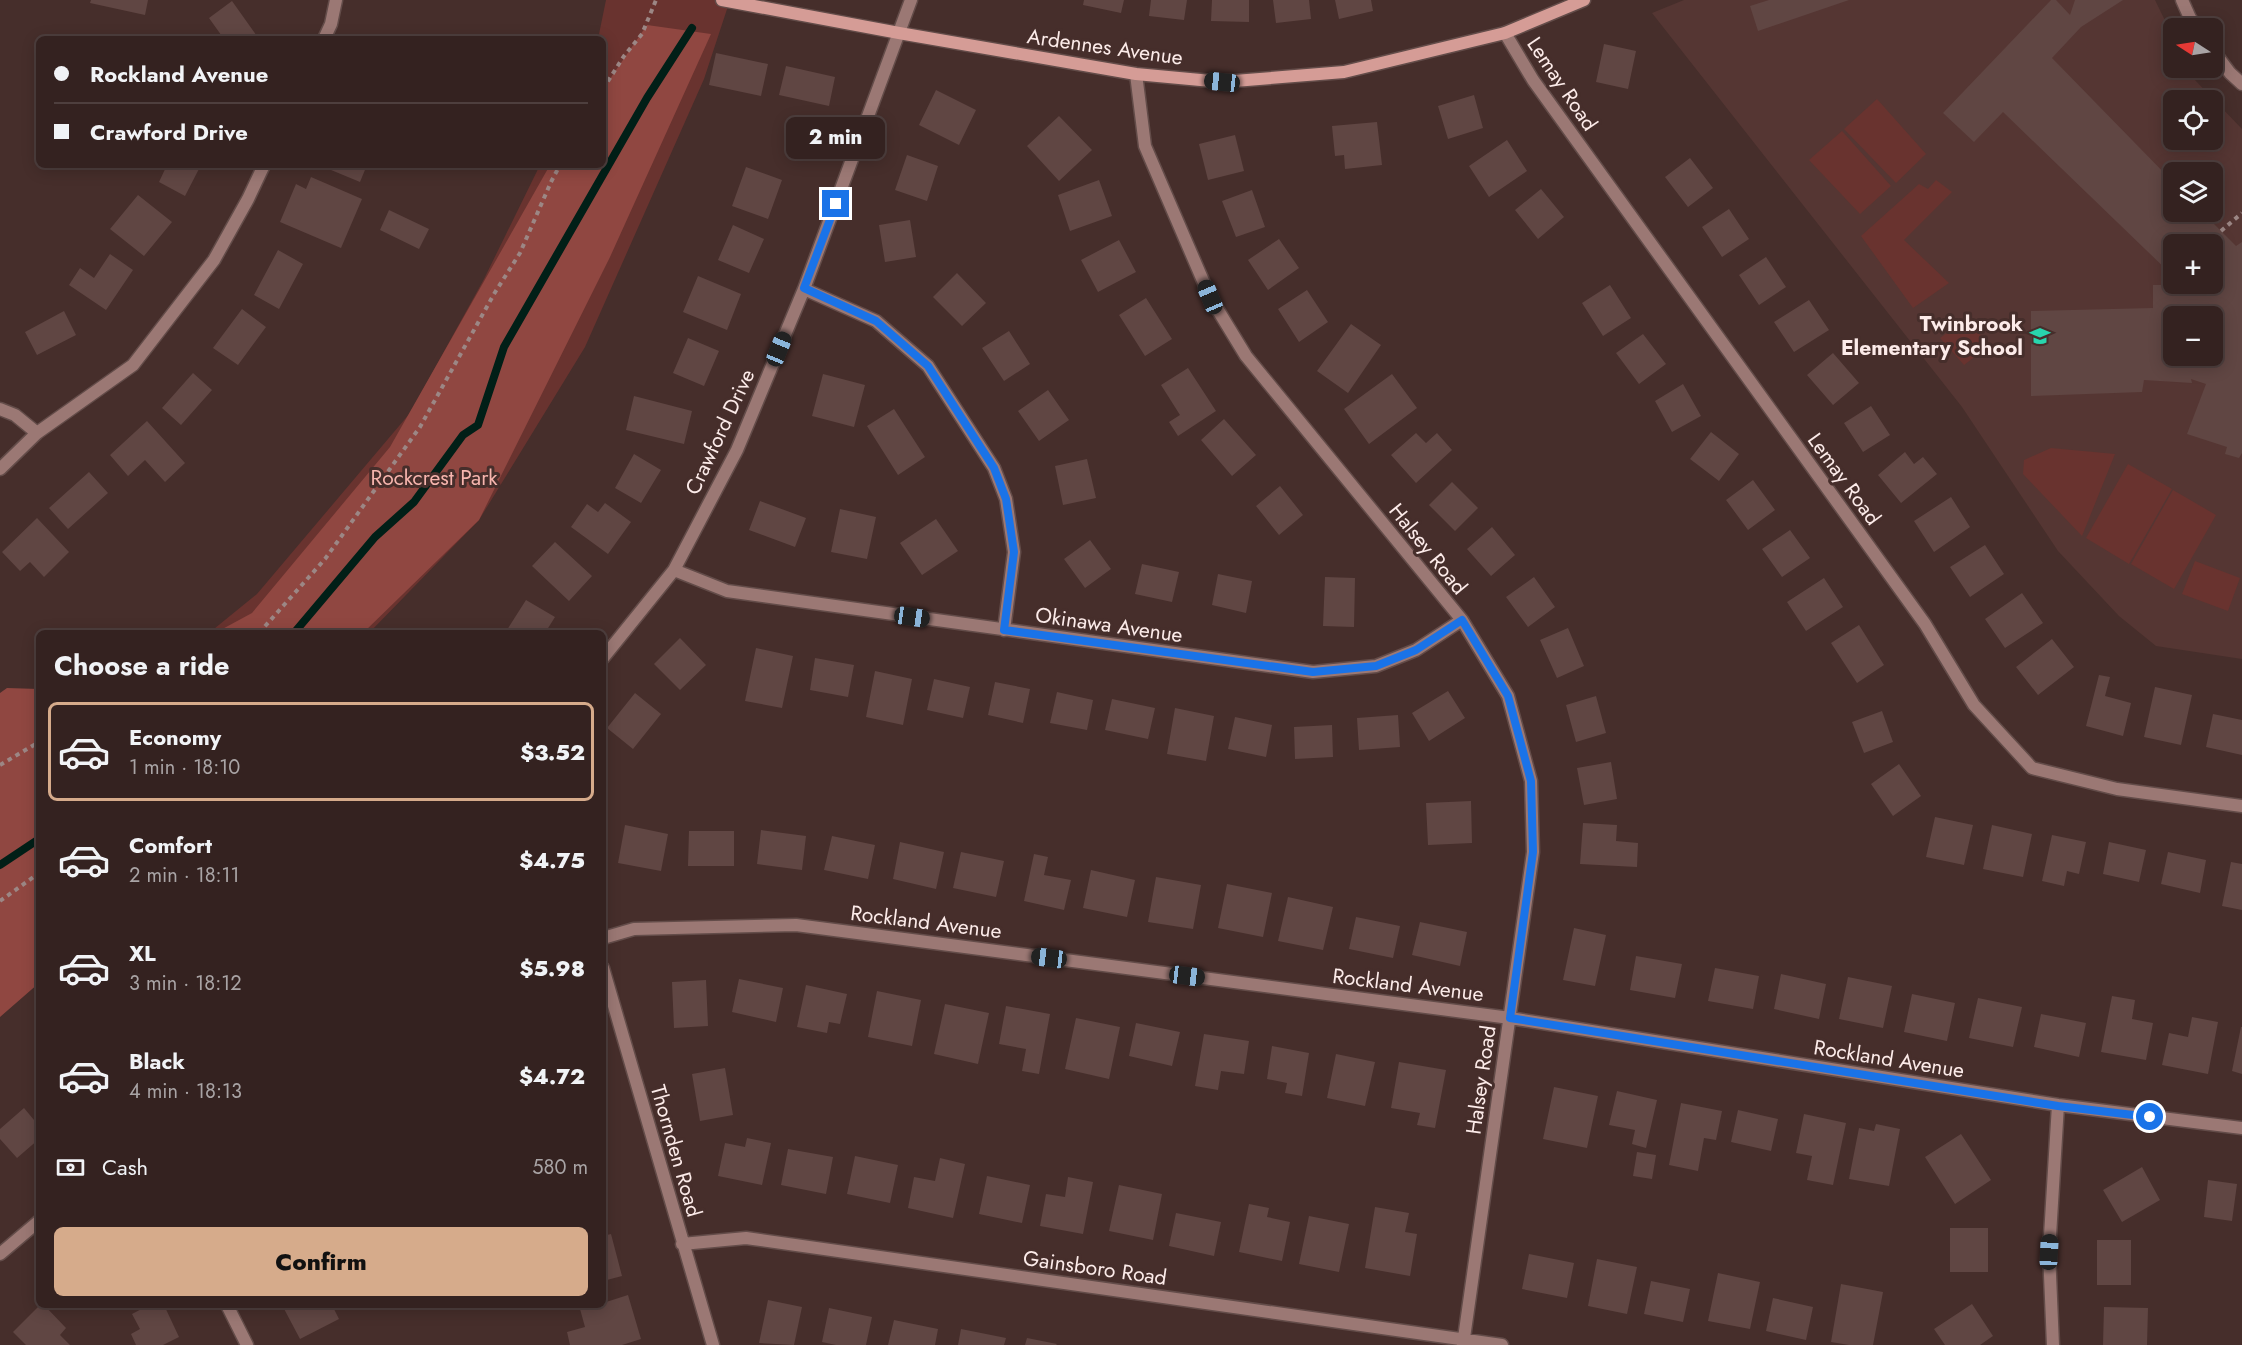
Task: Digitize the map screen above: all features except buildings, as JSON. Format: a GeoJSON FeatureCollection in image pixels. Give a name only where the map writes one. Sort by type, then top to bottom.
{"type":"FeatureCollection","features":[{"type":"Feature","properties":{"kind":"street"},"geometry":{"type":"LineString","coordinates":[[325,36],[331,24],[336,0]]}},
{"type":"Feature","properties":{"kind":"street","name":"Ardennes Avenue"},"geometry":{"type":"LineString","coordinates":[[722,0],[1136,74],[1222,82],[1344,72],[1505,33],[1584,0]]}},
{"type":"Feature","properties":{"kind":"street","name":"Crawford Drive"},"geometry":{"type":"LineString","coordinates":[[606,654],[674,570],[737,450],[804,288],[911,0]]}},
{"type":"Feature","properties":{"kind":"street"},"geometry":{"type":"LineString","coordinates":[[2182,0],[2190,18]]}},
{"type":"Feature","properties":{"kind":"street","name":"Lemay Road"},"geometry":{"type":"LineString","coordinates":[[1505,33],[1540,90],[1925,624],[1974,705],[2032,768],[2117,789],[2242,806]]}},
{"type":"Feature","properties":{"kind":"street"},"geometry":{"type":"LineString","coordinates":[[2223,64],[2242,84]]}},
{"type":"Feature","properties":{"kind":"street","name":"Halsey Road"},"geometry":{"type":"LineString","coordinates":[[1136,74],[1145,146],[1210,297],[1246,356],[1462,620],[1508,696],[1531,781],[1533,852],[1463,1342]]}},
{"type":"Feature","properties":{"kind":"street"},"geometry":{"type":"LineString","coordinates":[[0,469],[37,433],[133,365],[214,260],[263,168]]}},
{"type":"Feature","properties":{"kind":"street"},"geometry":{"type":"LineString","coordinates":[[804,288],[876,321],[928,366],[994,468],[1006,499],[1014,552],[1004,630]]}},
{"type":"Feature","properties":{"kind":"street"},"geometry":{"type":"LineString","coordinates":[[0,409],[15,415],[37,433]]}},
{"type":"Feature","properties":{"kind":"street","name":"Okinawa Avenue"},"geometry":{"type":"LineString","coordinates":[[674,570],[727,591],[1313,672],[1376,666],[1416,650],[1462,620]]}},
{"type":"Feature","properties":{"kind":"street","name":"Rockland Avenue"},"geometry":{"type":"LineString","coordinates":[[606,937],[634,929],[796,925],[1510,1018],[2058,1106],[2242,1128]]}},
{"type":"Feature","properties":{"kind":"street","name":"Thornden Road"},"geometry":{"type":"LineString","coordinates":[[606,978],[713,1345]]}},
{"type":"Feature","properties":{"kind":"street"},"geometry":{"type":"LineString","coordinates":[[2053,1345],[2049,1252],[2058,1106]]}},
{"type":"Feature","properties":{"kind":"street"},"geometry":{"type":"LineString","coordinates":[[0,1254],[36,1224]]}},
{"type":"Feature","properties":{"kind":"street","name":"Gainsboro Road"},"geometry":{"type":"LineString","coordinates":[[682,1244],[746,1238],[1463,1342],[1502,1345]]}},
{"type":"Feature","properties":{"kind":"street"},"geometry":{"type":"LineString","coordinates":[[228,1308],[247,1345]]}},
{"type":"Feature","properties":{"kind":"path"},"geometry":{"type":"LineString","coordinates":[[606,84],[624,56],[642,34],[656,0]]}},
{"type":"Feature","properties":{"kind":"path"},"geometry":{"type":"LineString","coordinates":[[262,630],[326,559],[360,508],[394,466],[420,427],[494,294],[520,253],[546,191],[558,168]]}},
{"type":"Feature","properties":{"kind":"path"},"geometry":{"type":"LineString","coordinates":[[2221,231],[2242,213]]}},
{"type":"Feature","properties":{"kind":"path"},"geometry":{"type":"LineString","coordinates":[[0,765],[36,744]]}},
{"type":"Feature","properties":{"kind":"path"},"geometry":{"type":"LineString","coordinates":[[0,901],[36,875]]}},
{"type":"Feature","properties":{"kind":"shaded area","name":"Twinbrook Elementary School"},"geometry":{"type":"Polygon","coordinates":[[[1684,0],[2155,0],[2164,18],[2163,78],[2194,78],[2205,90],[2163,90],[2163,150],[2223,150],[2223,109],[2242,129],[2242,659],[2156,646],[2119,616],[2058,551],[1962,407],[1652,13],[1684,0]]]}},
{"type":"Feature","properties":{"kind":"green space","name":"Rockcrest Park"},"geometry":{"type":"Polygon","coordinates":[[[606,0],[730,0],[704,79],[585,347],[479,520],[372,630],[213,630],[257,594],[410,413],[484,279],[539,168],[606,168],[606,36],[599,36],[606,0]]]}},
{"type":"Feature","properties":{"kind":"green space","name":"Rockcrest Park"},"geometry":{"type":"Polygon","coordinates":[[[647,25],[711,34],[610,257],[479,520],[366,630],[221,630],[252,613],[390,447],[548,168],[606,168],[606,85],[647,25]]]}},
{"type":"Feature","properties":{"kind":"green space"},"geometry":{"type":"Polygon","coordinates":[[[1877,99],[1926,154],[1896,183],[1844,129],[1877,99]]]}},
{"type":"Feature","properties":{"kind":"green space"},"geometry":{"type":"Polygon","coordinates":[[[1842,131],[1891,186],[1860,214],[1809,160],[1842,131]]]}},
{"type":"Feature","properties":{"kind":"green space"},"geometry":{"type":"Polygon","coordinates":[[[1936,180],[1952,192],[1904,240],[1949,283],[1913,308],[1861,236],[1919,184],[1928,189],[1936,180]]]}},
{"type":"Feature","properties":{"kind":"green space"},"geometry":{"type":"Polygon","coordinates":[[[1967,318],[1989,346],[1964,365],[1940,338],[1967,318]]]}},
{"type":"Feature","properties":{"kind":"green space"},"geometry":{"type":"Polygon","coordinates":[[[2051,448],[2115,454],[2082,536],[2023,474],[2024,460],[2051,448]]]}},
{"type":"Feature","properties":{"kind":"green space"},"geometry":{"type":"Polygon","coordinates":[[[2128,464],[2172,489],[2129,564],[2086,538],[2128,464]]]}},
{"type":"Feature","properties":{"kind":"green space"},"geometry":{"type":"Polygon","coordinates":[[[2173,490],[2216,515],[2174,589],[2131,564],[2173,490]]]}},
{"type":"Feature","properties":{"kind":"green space"},"geometry":{"type":"Polygon","coordinates":[[[2195,561],[2240,578],[2228,611],[2182,594],[2195,561]]]}},
{"type":"Feature","properties":{"kind":"green space"},"geometry":{"type":"Polygon","coordinates":[[[7,688],[36,689],[36,986],[0,1017],[0,693],[7,688]]]}},
{"type":"Feature","properties":{"kind":"waterway"},"geometry":{"type":"LineString","coordinates":[[297,630],[375,537],[414,502],[463,435],[478,425],[504,347],[647,98],[692,28]]}},
{"type":"Feature","properties":{"kind":"waterway"},"geometry":{"type":"LineString","coordinates":[[0,865],[36,841]]}},
{"type":"Feature","properties":{"kind":"place","name":"Twinbrook Elementary School"},"geometry":{"type":"Point","coordinates":[2040,336]}},
{"type":"Feature","properties":{"kind":"route"},"geometry":{"type":"LineString","coordinates":[[836,204],[804,288],[876,321],[928,366],[994,468],[1006,499],[1014,552],[1004,630],[1313,672],[1376,666],[1416,650],[1462,620],[1508,696],[1531,781],[1533,852],[1510,1018],[2058,1106],[2150,1117]]}}]}
